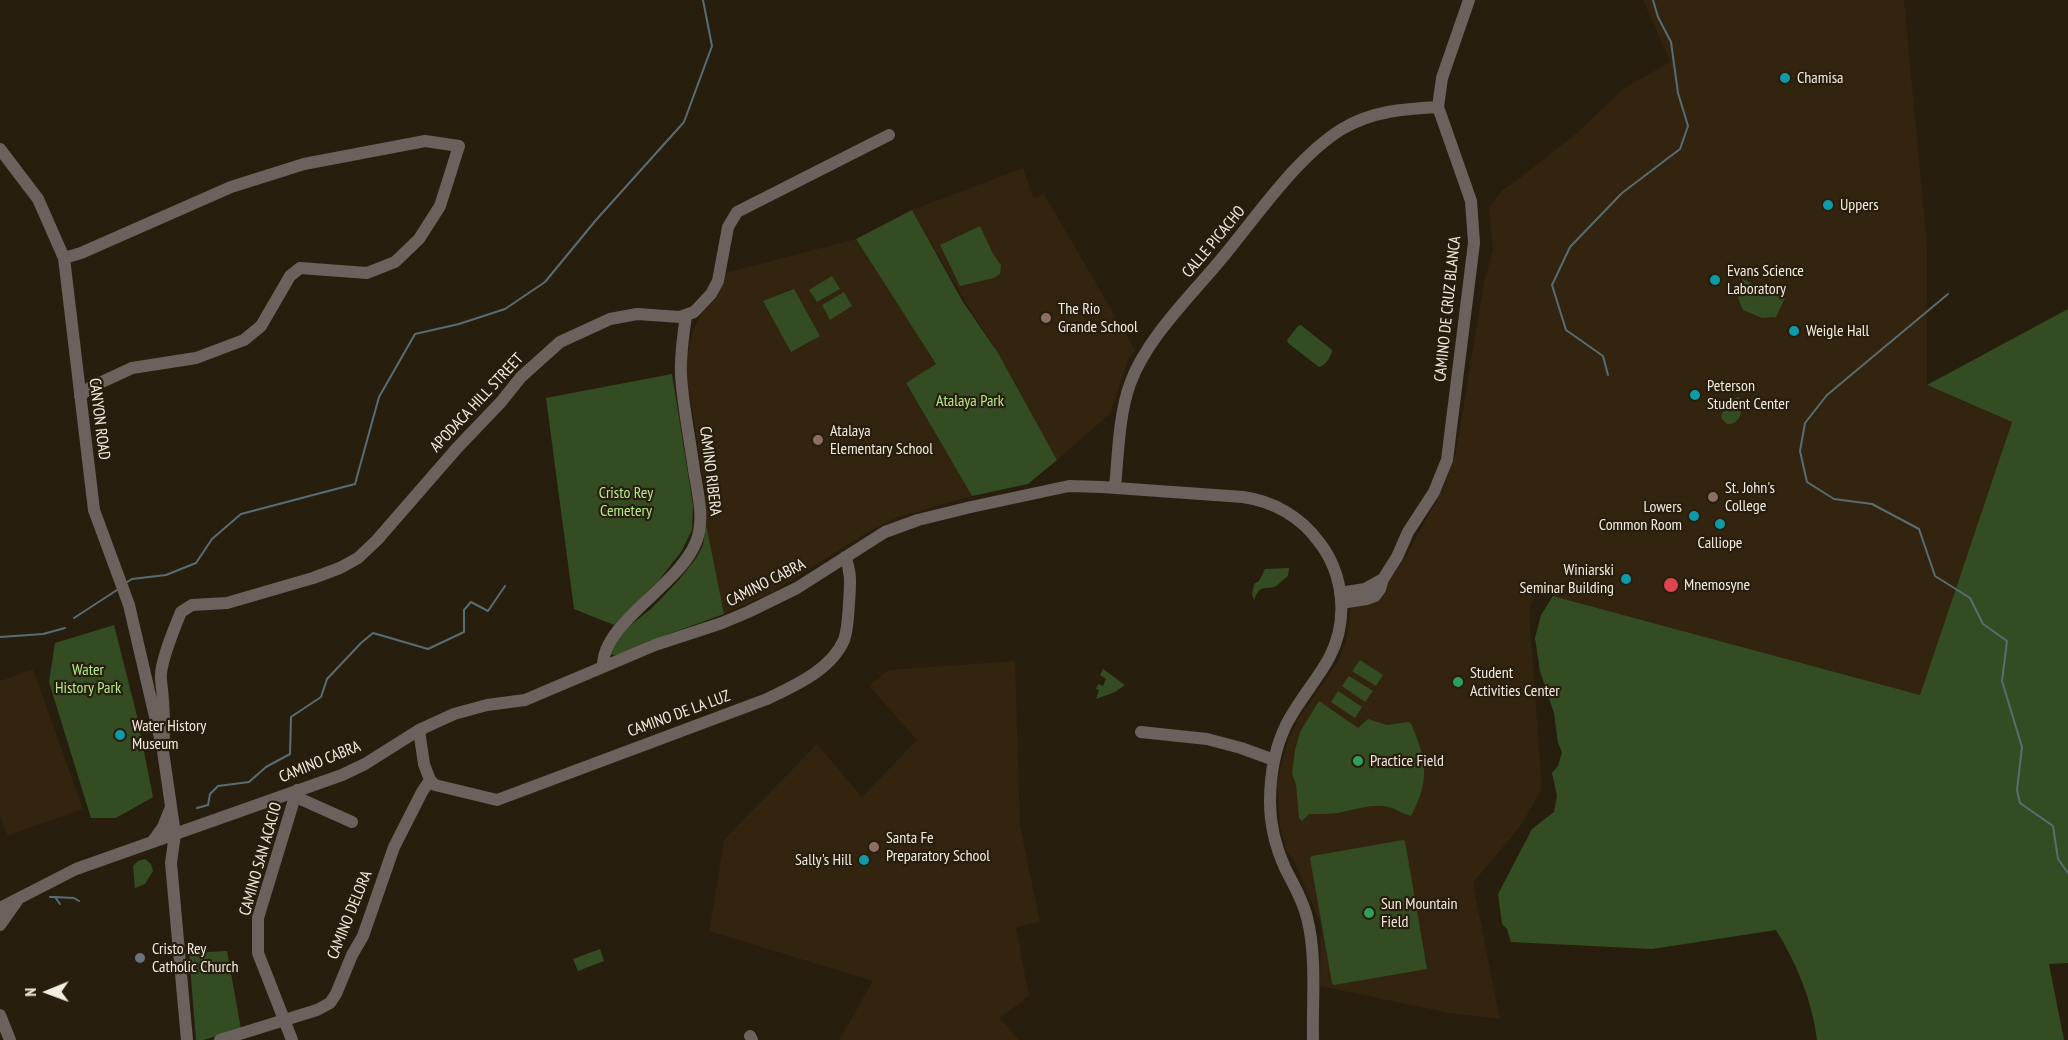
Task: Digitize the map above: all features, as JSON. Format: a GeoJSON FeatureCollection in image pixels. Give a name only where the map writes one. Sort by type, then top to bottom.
{"type":"FeatureCollection","features":[{"type":"Feature","properties":{"kind":"street","name":"CAMINO DE CRUZ BLANCA"},"geometry":{"type":"LineString","coordinates":[[1341,598],[1367,599],[1375,596],[1414,522],[1434,492],[1447,460],[1473,243],[1471,201],[1438,106],[1442,78],[1469,0]]}},
{"type":"Feature","properties":{"kind":"street","name":"CALLE PICACHO"},"geometry":{"type":"LineString","coordinates":[[1115,488],[1127,393],[1140,362],[1160,333],[1294,172],[1326,140],[1354,122],[1381,112],[1438,106]]}},
{"type":"Feature","properties":{"kind":"street"},"geometry":{"type":"LineString","coordinates":[[686,316],[694,312],[711,294],[718,281],[728,227],[737,212],[889,135]]}},
{"type":"Feature","properties":{"kind":"street"},"geometry":{"type":"LineString","coordinates":[[64,258],[81,253],[231,187],[304,164],[425,141],[459,146],[440,206],[419,239],[395,262],[367,273],[300,268],[290,276],[261,326],[244,340],[196,358],[132,368],[92,387],[80,396]]}},
{"type":"Feature","properties":{"kind":"street","name":"CANYON ROAD"},"geometry":{"type":"LineString","coordinates":[[0,149],[39,199],[64,258],[94,510],[129,605],[163,751],[175,834],[171,863],[187,1040]]}},
{"type":"Feature","properties":{"kind":"street","name":"APODACA HILL STREET"},"geometry":{"type":"LineString","coordinates":[[163,751],[165,726],[161,680],[164,661],[178,618],[186,607],[227,603],[313,578],[340,568],[358,558],[377,540],[457,448],[501,402],[520,377],[560,342],[597,324],[623,316],[637,314],[686,316]]}},
{"type":"Feature","properties":{"kind":"street","name":"CAMINO RIBERA"},"geometry":{"type":"LineString","coordinates":[[603,667],[605,648],[617,629],[660,590],[696,543],[700,507],[681,373],[686,316]]}},
{"type":"Feature","properties":{"kind":"street","name":"CAMINO CABRA"},"geometry":{"type":"LineString","coordinates":[[175,834],[297,793],[342,775],[365,764],[419,730],[471,708],[525,700],[655,645],[722,623],[763,606],[797,588],[885,532],[918,520],[1062,487],[1115,488],[1257,499],[1285,511],[1314,535],[1334,568],[1341,598]]}},
{"type":"Feature","properties":{"kind":"street","name":"CAMINO DE LA LUZ"},"geometry":{"type":"LineString","coordinates":[[430,780],[435,785],[497,801],[767,699],[785,690],[821,668],[835,655],[844,639],[848,621],[851,578],[845,557]]}},
{"type":"Feature","properties":{"kind":"street"},"geometry":{"type":"LineString","coordinates":[[1313,1040],[1311,940],[1303,904],[1284,866],[1274,833],[1270,805],[1270,779],[1286,724],[1333,651],[1339,629],[1341,598]]}},
{"type":"Feature","properties":{"kind":"street"},"geometry":{"type":"LineString","coordinates":[[419,730],[424,764],[430,780]]}},
{"type":"Feature","properties":{"kind":"street"},"geometry":{"type":"LineString","coordinates":[[1142,732],[1207,739],[1274,760]]}},
{"type":"Feature","properties":{"kind":"street","name":"CAMINO DELORA"},"geometry":{"type":"LineString","coordinates":[[219,1040],[325,1007],[333,1000],[363,936],[394,847],[430,780]]}},
{"type":"Feature","properties":{"kind":"street"},"geometry":{"type":"LineString","coordinates":[[297,793],[352,822]]}},
{"type":"Feature","properties":{"kind":"street","name":"CAMINO SAN ACACIO"},"geometry":{"type":"LineString","coordinates":[[292,1040],[258,953],[258,918],[297,793]]}},
{"type":"Feature","properties":{"kind":"street"},"geometry":{"type":"LineString","coordinates":[[153,841],[163,827],[171,806]]}},
{"type":"Feature","properties":{"kind":"street"},"geometry":{"type":"LineString","coordinates":[[0,908],[76,869],[175,834]]}},
{"type":"Feature","properties":{"kind":"street"},"geometry":{"type":"LineString","coordinates":[[0,925],[14,904],[30,891]]}},
{"type":"Feature","properties":{"kind":"street"},"geometry":{"type":"LineString","coordinates":[[0,1015],[10,1040]]}},
{"type":"Feature","properties":{"kind":"shaded area","name":"St. John's College"},"geometry":{"type":"Polygon","coordinates":[[[1643,0],[1904,0],[1927,245],[1927,385],[2012,422],[1920,695],[1535,591],[1529,612],[1542,788],[1522,824],[1473,883],[1500,1019],[1449,1013],[1320,986],[1321,924],[1292,857],[1287,852],[1280,826],[1277,782],[1288,740],[1299,718],[1337,663],[1345,644],[1351,609],[1370,603],[1404,560],[1445,485],[1456,451],[1484,282],[1493,250],[1489,208],[1502,190],[1578,132],[1623,89],[1670,62],[1643,0]]]}},
{"type":"Feature","properties":{"kind":"shaded area","name":"The Rio Grande School"},"geometry":{"type":"Polygon","coordinates":[[[1023,168],[1034,199],[1044,194],[1135,350],[1129,358],[1110,414],[1057,460],[998,353],[912,210],[1023,168]]]}},
{"type":"Feature","properties":{"kind":"shaded area","name":"Atalaya Elementary School"},"geometry":{"type":"Polygon","coordinates":[[[856,239],[936,364],[906,384],[972,496],[896,518],[868,532],[773,592],[724,614],[706,524],[706,495],[685,365],[692,334],[701,313],[718,296],[725,273],[856,239]]]}},
{"type":"Feature","properties":{"kind":"shaded area","name":"Santa Fe Preparatory School"},"geometry":{"type":"Polygon","coordinates":[[[1015,661],[1020,825],[1040,922],[1016,927],[1029,996],[1000,1018],[1019,1040],[839,1040],[873,981],[709,931],[724,840],[817,744],[862,797],[917,740],[869,686],[888,670],[1015,661]]]}},
{"type":"Feature","properties":{"kind":"shaded area"},"geometry":{"type":"Polygon","coordinates":[[[33,669],[83,809],[7,836],[0,815],[0,681],[33,669]]]}},
{"type":"Feature","properties":{"kind":"green space","name":"Atalaya Park"},"geometry":{"type":"Polygon","coordinates":[[[912,210],[963,302],[998,353],[1057,460],[1028,484],[972,496],[906,383],[936,364],[856,239],[912,210]]]}},
{"type":"Feature","properties":{"kind":"green space"},"geometry":{"type":"Polygon","coordinates":[[[980,226],[993,254],[1001,265],[1000,274],[994,278],[960,286],[940,245],[980,226]]]}},
{"type":"Feature","properties":{"kind":"green space"},"geometry":{"type":"Polygon","coordinates":[[[832,276],[840,289],[817,302],[809,290],[832,276]]]}},
{"type":"Feature","properties":{"kind":"green space"},"geometry":{"type":"Polygon","coordinates":[[[1743,279],[1758,289],[1772,294],[1773,292],[1785,298],[1775,319],[1775,317],[1762,318],[1743,310],[1738,298],[1743,279]]]}},
{"type":"Feature","properties":{"kind":"green space"},"geometry":{"type":"Polygon","coordinates":[[[794,289],[820,336],[791,352],[763,301],[794,289]]]}},
{"type":"Feature","properties":{"kind":"green space"},"geometry":{"type":"Polygon","coordinates":[[[844,292],[852,306],[830,320],[822,305],[844,292]]]}},
{"type":"Feature","properties":{"kind":"green space"},"geometry":{"type":"Polygon","coordinates":[[[2068,309],[2068,963],[2049,964],[2064,1040],[1817,1040],[1815,1025],[1802,983],[1791,956],[1776,930],[1652,949],[1511,942],[1507,929],[1502,924],[1498,894],[1532,829],[1554,812],[1557,796],[1552,773],[1558,766],[1562,752],[1558,743],[1554,713],[1540,671],[1535,638],[1541,615],[1553,596],[1920,695],[2012,422],[1927,385],[2068,309]]]}},
{"type":"Feature","properties":{"kind":"green space"},"geometry":{"type":"Polygon","coordinates":[[[1301,325],[1332,350],[1328,360],[1319,367],[1288,343],[1287,340],[1301,325]]]}},
{"type":"Feature","properties":{"kind":"green space","name":"Cristo Rey Cemetery"},"geometry":{"type":"Polygon","coordinates":[[[672,374],[693,505],[692,530],[681,552],[659,580],[614,625],[574,609],[546,398],[672,374]]]}},
{"type":"Feature","properties":{"kind":"green space"},"geometry":{"type":"Polygon","coordinates":[[[1738,397],[1742,400],[1740,416],[1732,424],[1727,424],[1721,418],[1723,411],[1738,397]]]}},
{"type":"Feature","properties":{"kind":"green space"},"geometry":{"type":"Polygon","coordinates":[[[706,524],[724,614],[649,641],[618,655],[612,655],[610,650],[622,632],[652,608],[697,557],[703,545],[706,524]]]}},
{"type":"Feature","properties":{"kind":"green space"},"geometry":{"type":"Polygon","coordinates":[[[1289,568],[1288,576],[1276,586],[1261,589],[1254,600],[1252,594],[1254,584],[1259,581],[1265,569],[1289,568]]]}},
{"type":"Feature","properties":{"kind":"green space","name":"Water History Park"},"geometry":{"type":"Polygon","coordinates":[[[114,625],[137,716],[153,797],[116,818],[91,818],[49,682],[55,643],[114,625]]]}},
{"type":"Feature","properties":{"kind":"green space"},"geometry":{"type":"Polygon","coordinates":[[[1360,660],[1383,675],[1376,686],[1352,671],[1360,660]]]}},
{"type":"Feature","properties":{"kind":"green space"},"geometry":{"type":"Polygon","coordinates":[[[1103,669],[1125,685],[1115,692],[1096,699],[1098,684],[1103,686],[1106,679],[1100,675],[1103,669]]]}},
{"type":"Feature","properties":{"kind":"green space"},"geometry":{"type":"Polygon","coordinates":[[[1349,676],[1373,691],[1365,702],[1342,686],[1349,676]]]}},
{"type":"Feature","properties":{"kind":"green space"},"geometry":{"type":"Polygon","coordinates":[[[1338,691],[1362,707],[1355,718],[1331,702],[1338,691]]]}},
{"type":"Feature","properties":{"kind":"green space","name":"Practice Field"},"geometry":{"type":"Polygon","coordinates":[[[1319,701],[1358,728],[1368,719],[1387,725],[1408,722],[1411,724],[1423,760],[1424,781],[1411,816],[1389,807],[1377,806],[1338,813],[1309,814],[1302,821],[1299,818],[1296,784],[1292,774],[1295,750],[1300,732],[1319,701]]]}},
{"type":"Feature","properties":{"kind":"green space","name":"Sun Mountain Field"},"geometry":{"type":"Polygon","coordinates":[[[1403,840],[1427,969],[1334,985],[1310,858],[1403,840]]]}},
{"type":"Feature","properties":{"kind":"green space"},"geometry":{"type":"Polygon","coordinates":[[[145,859],[151,864],[153,871],[145,884],[135,888],[133,866],[145,859]]]}},
{"type":"Feature","properties":{"kind":"green space"},"geometry":{"type":"Polygon","coordinates":[[[600,949],[604,961],[578,971],[573,959],[600,949]]]}},
{"type":"Feature","properties":{"kind":"green space"},"geometry":{"type":"Polygon","coordinates":[[[227,951],[241,1029],[196,1040],[189,953],[227,951]]]}},
{"type":"Feature","properties":{"kind":"waterway"},"geometry":{"type":"LineString","coordinates":[[127,582],[132,579],[166,575],[196,563],[212,539],[241,514],[355,484],[379,397],[415,334],[459,324],[505,309],[545,282],[596,220],[684,122],[712,46],[703,0]]}},
{"type":"Feature","properties":{"kind":"waterway"},"geometry":{"type":"LineString","coordinates":[[1608,375],[1603,356],[1566,330],[1552,285],[1570,247],[1622,193],[1680,149],[1688,126],[1678,93],[1671,42],[1658,17],[1653,0]]}},
{"type":"Feature","properties":{"kind":"waterway"},"geometry":{"type":"LineString","coordinates":[[1948,294],[1827,395],[1805,423],[1800,451],[1807,482],[1834,499],[1872,504],[1919,529],[1935,576],[1970,598],[1983,624],[2007,641],[2002,681],[2022,747],[2017,790],[2020,803],[2053,826],[2058,859],[2068,873]]}},
{"type":"Feature","properties":{"kind":"waterway"},"geometry":{"type":"LineString","coordinates":[[197,808],[208,805],[210,794],[218,786],[249,782],[266,767],[290,754],[291,717],[321,697],[327,679],[373,633],[428,649],[464,632],[464,610],[471,602],[488,611],[505,586]]}},
{"type":"Feature","properties":{"kind":"waterway"},"geometry":{"type":"LineString","coordinates":[[74,618],[117,590]]}},
{"type":"Feature","properties":{"kind":"waterway"},"geometry":{"type":"LineString","coordinates":[[0,637],[43,634],[65,628]]}},
{"type":"Feature","properties":{"kind":"waterway"},"geometry":{"type":"LineString","coordinates":[[50,897],[55,897],[60,904]]}},
{"type":"Feature","properties":{"kind":"waterway"},"geometry":{"type":"LineString","coordinates":[[55,897],[74,898],[79,901]]}},
{"type":"Feature","properties":{"kind":"place","name":"Chamisa"},"geometry":{"type":"Point","coordinates":[1785,78]}},
{"type":"Feature","properties":{"kind":"place","name":"Uppers"},"geometry":{"type":"Point","coordinates":[1828,205]}},
{"type":"Feature","properties":{"kind":"place","name":"Evans Science Laboratory"},"geometry":{"type":"Point","coordinates":[1715,280]}},
{"type":"Feature","properties":{"kind":"place","name":"The Rio Grande School"},"geometry":{"type":"Point","coordinates":[1046,318]}},
{"type":"Feature","properties":{"kind":"place","name":"Weigle Hall"},"geometry":{"type":"Point","coordinates":[1794,331]}},
{"type":"Feature","properties":{"kind":"place","name":"Peterson Student Center"},"geometry":{"type":"Point","coordinates":[1695,395]}},
{"type":"Feature","properties":{"kind":"place","name":"Atalaya Elementary School"},"geometry":{"type":"Point","coordinates":[818,440]}},
{"type":"Feature","properties":{"kind":"place","name":"St. John's College"},"geometry":{"type":"Point","coordinates":[1713,497]}},
{"type":"Feature","properties":{"kind":"place","name":"Lowers Common Room"},"geometry":{"type":"Point","coordinates":[1694,516]}},
{"type":"Feature","properties":{"kind":"place","name":"Calliope"},"geometry":{"type":"Point","coordinates":[1720,524]}},
{"type":"Feature","properties":{"kind":"place","name":"Winiarski Seminar Building"},"geometry":{"type":"Point","coordinates":[1626,579]}},
{"type":"Feature","properties":{"kind":"place","name":"Mnemosyne"},"geometry":{"type":"Point","coordinates":[1671,585]}},
{"type":"Feature","properties":{"kind":"place","name":"Student Activities Center"},"geometry":{"type":"Point","coordinates":[1458,682]}},
{"type":"Feature","properties":{"kind":"place","name":"Water History Museum"},"geometry":{"type":"Point","coordinates":[120,735]}},
{"type":"Feature","properties":{"kind":"place","name":"Practice Field"},"geometry":{"type":"Point","coordinates":[1358,761]}},
{"type":"Feature","properties":{"kind":"place","name":"Santa Fe Preparatory School"},"geometry":{"type":"Point","coordinates":[874,847]}},
{"type":"Feature","properties":{"kind":"place","name":"Sally's Hill"},"geometry":{"type":"Point","coordinates":[864,860]}},
{"type":"Feature","properties":{"kind":"place","name":"Sun Mountain Field"},"geometry":{"type":"Point","coordinates":[1369,913]}},
{"type":"Feature","properties":{"kind":"place","name":"Cristo Rey Catholic Church"},"geometry":{"type":"Point","coordinates":[140,958]}}]}
